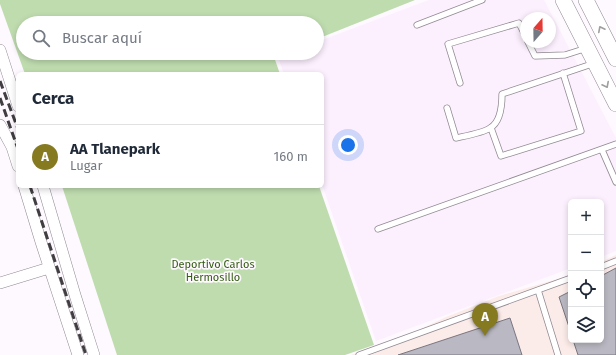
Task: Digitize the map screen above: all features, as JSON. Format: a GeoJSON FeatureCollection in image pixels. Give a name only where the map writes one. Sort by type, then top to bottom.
{"type":"FeatureCollection","features":[{"type":"Feature","properties":{"kind":"main road"},"geometry":{"type":"LineString","coordinates":[[563,0],[616,104]]}},
{"type":"Feature","properties":{"kind":"main road"},"geometry":{"type":"LineString","coordinates":[[586,0],[616,59]]}},
{"type":"Feature","properties":{"kind":"street"},"geometry":{"type":"LineString","coordinates":[[0,50],[16,100]]}},
{"type":"Feature","properties":{"kind":"street"},"geometry":{"type":"LineString","coordinates":[[0,125],[12,147],[16,160]]}},
{"type":"Feature","properties":{"kind":"street"},"geometry":{"type":"LineString","coordinates":[[25,188],[78,355]]}},
{"type":"Feature","properties":{"kind":"street"},"geometry":{"type":"LineString","coordinates":[[44,188],[94,355]]}},
{"type":"Feature","properties":{"kind":"street"},"geometry":{"type":"LineString","coordinates":[[0,283],[49,268]]}},
{"type":"Feature","properties":{"kind":"lane"},"geometry":{"type":"LineString","coordinates":[[417,25],[482,0]]}},
{"type":"Feature","properties":{"kind":"lane"},"geometry":{"type":"LineString","coordinates":[[460,83],[448,44],[519,23],[520,25]]}},
{"type":"Feature","properties":{"kind":"lane"},"geometry":{"type":"LineString","coordinates":[[531,48],[535,56],[566,55],[587,47]]}},
{"type":"Feature","properties":{"kind":"lane"},"geometry":{"type":"LineString","coordinates":[[446,108],[456,138],[491,128],[499,116],[502,106],[502,94],[595,63]]}},
{"type":"Feature","properties":{"kind":"lane"},"geometry":{"type":"LineString","coordinates":[[491,128],[501,156],[581,131],[563,73]]}},
{"type":"Feature","properties":{"kind":"lane"},"geometry":{"type":"LineString","coordinates":[[378,229],[616,144]]}},
{"type":"Feature","properties":{"kind":"lane"},"geometry":{"type":"LineString","coordinates":[[602,150],[616,182]]}},
{"type":"Feature","properties":{"kind":"lane"},"geometry":{"type":"LineString","coordinates":[[604,266],[616,261]]}},
{"type":"Feature","properties":{"kind":"lane"},"geometry":{"type":"LineString","coordinates":[[359,355],[568,279]]}},
{"type":"Feature","properties":{"kind":"lane"},"geometry":{"type":"LineString","coordinates":[[538,290],[558,355]]}},
{"type":"Feature","properties":{"kind":"shaded area"},"geometry":{"type":"Polygon","coordinates":[[[429,0],[544,0],[550,12],[520,12],[520,48],[556,48],[556,23],[616,138],[616,251],[604,256],[604,199],[568,199],[568,269],[376,341],[323,188],[324,72],[283,72],[279,60],[324,60],[324,39],[429,0]]]}},
{"type":"Feature","properties":{"kind":"shaded area"},"geometry":{"type":"Polygon","coordinates":[[[616,255],[616,355],[351,355],[404,337],[446,317],[499,296],[568,276],[568,343],[604,343],[604,261],[616,255]]]}},
{"type":"Feature","properties":{"kind":"green space"},"geometry":{"type":"Polygon","coordinates":[[[0,0],[415,0],[324,36],[324,16],[16,16],[16,49],[0,4],[0,0]]]}},
{"type":"Feature","properties":{"kind":"green space"},"geometry":{"type":"Polygon","coordinates":[[[20,60],[275,60],[279,72],[24,72],[20,60]]]}},
{"type":"Feature","properties":{"kind":"green space","name":"Deportivo Carlos Hermosillo"},"geometry":{"type":"Polygon","coordinates":[[[63,188],[320,188],[374,345],[345,355],[117,355],[63,188]]]}},
{"type":"Feature","properties":{"kind":"building"},"geometry":{"type":"Polygon","coordinates":[[[616,268],[616,355],[578,355],[574,343],[604,343],[604,274],[616,268]]]}},
{"type":"Feature","properties":{"kind":"building"},"geometry":{"type":"Polygon","coordinates":[[[568,292],[568,324],[559,297],[568,292]]]}},
{"type":"Feature","properties":{"kind":"building"},"geometry":{"type":"Polygon","coordinates":[[[510,318],[522,355],[398,355],[510,318]]]}},
{"type":"Feature","properties":{"kind":"railway"},"geometry":{"type":"LineString","coordinates":[[0,81],[16,124]]}},
{"type":"Feature","properties":{"kind":"railway"},"geometry":{"type":"LineString","coordinates":[[0,98],[16,143]]}},
{"type":"Feature","properties":{"kind":"railway"},"geometry":{"type":"LineString","coordinates":[[31,188],[86,355]]}},
{"type":"Feature","properties":{"kind":"place","name":"AA Tlanepark"},"geometry":{"type":"Point","coordinates":[485,336]}}]}
